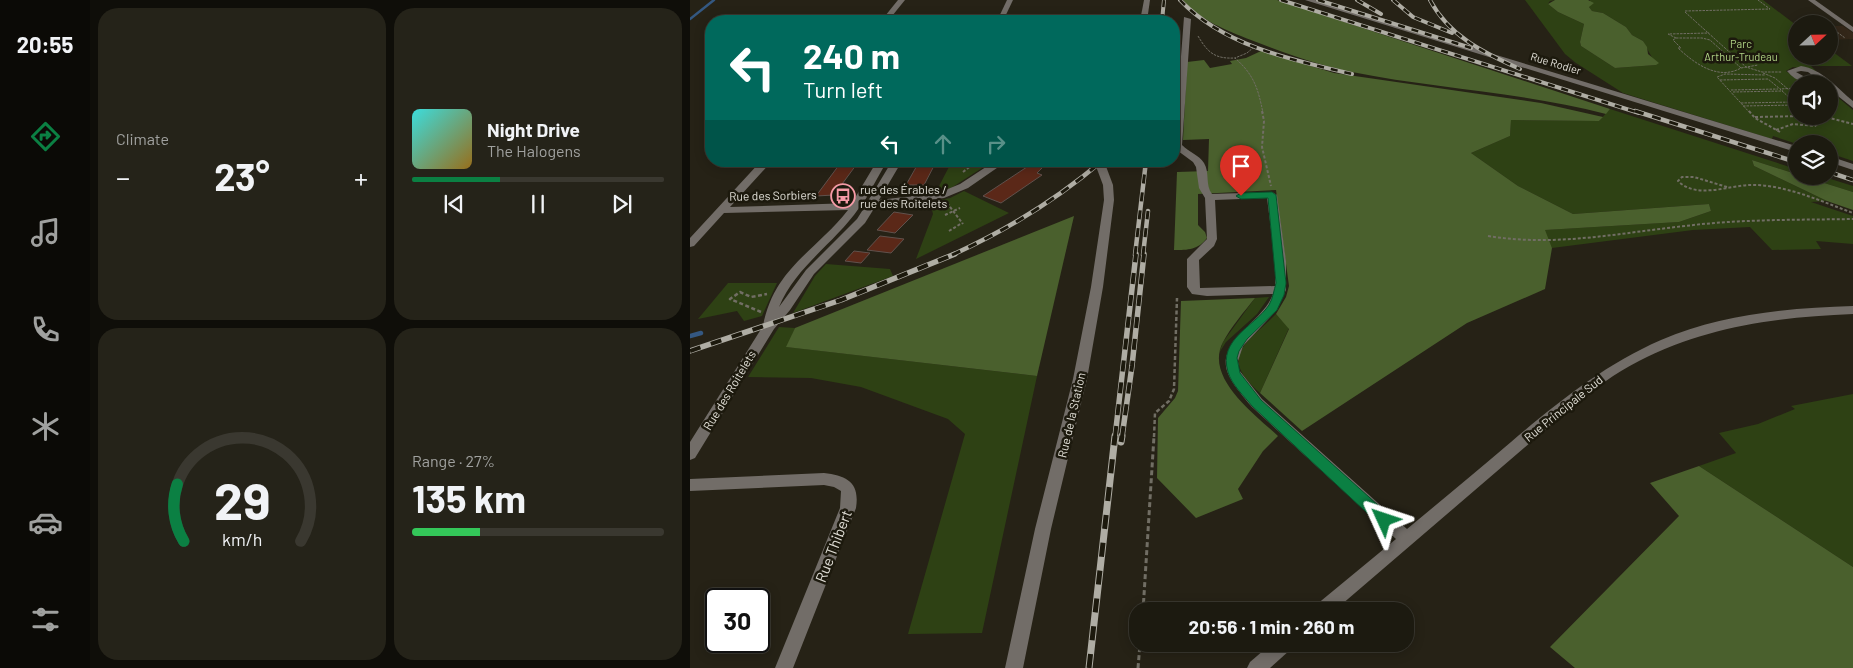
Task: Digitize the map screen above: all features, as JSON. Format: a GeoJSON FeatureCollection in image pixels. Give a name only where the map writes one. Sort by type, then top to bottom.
{"type":"FeatureCollection","features":[{"type":"Feature","properties":{"kind":"street"},"geometry":{"type":"LineString","coordinates":[[889,15],[902,0]]}},
{"type":"Feature","properties":{"kind":"street"},"geometry":{"type":"LineString","coordinates":[[1003,15],[1010,0]]}},
{"type":"Feature","properties":{"kind":"street"},"geometry":{"type":"LineString","coordinates":[[1144,15],[1147,0]]}},
{"type":"Feature","properties":{"kind":"street","name":"Rue Rodier"},"geometry":{"type":"LineString","coordinates":[[1308,0],[1788,147]]}},
{"type":"Feature","properties":{"kind":"street"},"geometry":{"type":"LineString","coordinates":[[1811,0],[1853,30]]}},
{"type":"Feature","properties":{"kind":"street"},"geometry":{"type":"LineString","coordinates":[[1180,108],[1187,19]]}},
{"type":"Feature","properties":{"kind":"street"},"geometry":{"type":"LineString","coordinates":[[1794,75],[1791,72],[1792,70],[1808,70],[1818,75]]}},
{"type":"Feature","properties":{"kind":"street"},"geometry":{"type":"LineString","coordinates":[[1786,74],[1790,75]]}},
{"type":"Feature","properties":{"kind":"street"},"geometry":{"type":"LineString","coordinates":[[1838,93],[1853,105]]}},
{"type":"Feature","properties":{"kind":"street"},"geometry":{"type":"LineString","coordinates":[[1180,148],[1199,162],[1202,168],[1206,195],[1210,197],[1272,195],[1280,269],[1280,290],[1273,307],[1237,343],[1231,358],[1234,373],[1239,382],[1257,403],[1407,539]]}},
{"type":"Feature","properties":{"kind":"street"},"geometry":{"type":"LineString","coordinates":[[1838,162],[1853,167]]}},
{"type":"Feature","properties":{"kind":"street","name":"Rue des Sorbiers"},"geometry":{"type":"LineString","coordinates":[[690,244],[761,167]]}},
{"type":"Feature","properties":{"kind":"street","name":"Rue des Roitelets"},"geometry":{"type":"LineString","coordinates":[[769,326],[773,305],[790,274],[842,223],[855,206],[878,167]]}},
{"type":"Feature","properties":{"kind":"street","name":"Rue des Roitelets"},"geometry":{"type":"LineString","coordinates":[[690,454],[769,326],[786,307],[804,279],[857,226],[894,167]]}},
{"type":"Feature","properties":{"kind":"street","name":"Rue des Sorbiers"},"geometry":{"type":"LineString","coordinates":[[722,210],[835,208],[948,194],[993,167]]}},
{"type":"Feature","properties":{"kind":"street","name":"Rue de la Station"},"geometry":{"type":"LineString","coordinates":[[1014,668],[1043,529],[1080,379],[1097,287],[1109,200],[1108,185],[1101,167]]}},
{"type":"Feature","properties":{"kind":"street"},"geometry":{"type":"LineString","coordinates":[[1210,197],[1212,239],[1210,244],[1192,259],[1191,284],[1196,291],[1280,290]]}},
{"type":"Feature","properties":{"kind":"street","name":"Rue Principale Sud"},"geometry":{"type":"LineString","coordinates":[[1333,602],[1589,385],[1639,354],[1673,339],[1726,323],[1788,313],[1853,310]]}},
{"type":"Feature","properties":{"kind":"street","name":"Rue Thibert"},"geometry":{"type":"LineString","coordinates":[[690,485],[824,479],[840,481],[849,491],[848,508],[784,668]]}},
{"type":"Feature","properties":{"kind":"street"},"geometry":{"type":"LineString","coordinates":[[1256,668],[1275,652]]}},
{"type":"Feature","properties":{"kind":"path"},"geometry":{"type":"LineString","coordinates":[[1758,0],[1770,9],[1685,11],[1749,68],[1775,78],[1788,89]]}},
{"type":"Feature","properties":{"kind":"path"},"geometry":{"type":"LineString","coordinates":[[1187,19],[1209,54],[1221,59],[1235,58],[1247,53],[1254,47]]}},
{"type":"Feature","properties":{"kind":"path"},"geometry":{"type":"LineString","coordinates":[[1709,33],[1668,34],[1676,38],[1702,38],[1710,40],[1741,68]]}},
{"type":"Feature","properties":{"kind":"path"},"geometry":{"type":"LineString","coordinates":[[1838,33],[1845,38]]}},
{"type":"Feature","properties":{"kind":"path"},"geometry":{"type":"LineString","coordinates":[[1676,38],[1673,40],[1702,69],[1709,71],[1737,71],[1741,68],[1758,65]]}},
{"type":"Feature","properties":{"kind":"path"},"geometry":{"type":"LineString","coordinates":[[1729,57],[1736,57]]}},
{"type":"Feature","properties":{"kind":"path"},"geometry":{"type":"LineString","coordinates":[[1235,58],[1248,70],[1259,90],[1264,121],[1262,147],[1272,195]]}},
{"type":"Feature","properties":{"kind":"path"},"geometry":{"type":"LineString","coordinates":[[1730,71],[1733,74]]}},
{"type":"Feature","properties":{"kind":"path"},"geometry":{"type":"LineString","coordinates":[[1784,134],[1754,117],[1717,76],[1733,74],[1786,74]]}},
{"type":"Feature","properties":{"kind":"path"},"geometry":{"type":"LineString","coordinates":[[1720,80],[1768,79],[1788,97]]}},
{"type":"Feature","properties":{"kind":"path"},"geometry":{"type":"LineString","coordinates":[[1730,90],[1788,89]]}},
{"type":"Feature","properties":{"kind":"path"},"geometry":{"type":"LineString","coordinates":[[1733,92],[1783,92]]}},
{"type":"Feature","properties":{"kind":"path"},"geometry":{"type":"LineString","coordinates":[[1741,103],[1788,104]]}},
{"type":"Feature","properties":{"kind":"path"},"geometry":{"type":"LineString","coordinates":[[1743,106],[1788,105]]}},
{"type":"Feature","properties":{"kind":"path"},"geometry":{"type":"LineString","coordinates":[[1754,117],[1788,116]]}},
{"type":"Feature","properties":{"kind":"path"},"geometry":{"type":"LineString","coordinates":[[1838,120],[1853,124]]}},
{"type":"Feature","properties":{"kind":"path"},"geometry":{"type":"LineString","coordinates":[[1776,130],[1794,125]]}},
{"type":"Feature","properties":{"kind":"path"},"geometry":{"type":"LineString","coordinates":[[1727,187],[1694,177],[1682,177],[1678,182],[1683,187],[1698,190],[1755,185],[1774,187],[1853,213]]}},
{"type":"Feature","properties":{"kind":"path"},"geometry":{"type":"LineString","coordinates":[[944,200],[963,223],[949,231]]}},
{"type":"Feature","properties":{"kind":"path"},"geometry":{"type":"LineString","coordinates":[[945,214],[960,208]]}},
{"type":"Feature","properties":{"kind":"path"},"geometry":{"type":"LineString","coordinates":[[1488,236],[1500,239],[1542,241],[1712,223],[1853,220]]}},
{"type":"Feature","properties":{"kind":"path"},"geometry":{"type":"LineString","coordinates":[[763,313],[730,299],[740,292],[751,297],[766,294],[769,289]]}},
{"type":"Feature","properties":{"kind":"path"},"geometry":{"type":"LineString","coordinates":[[1144,602],[1155,413],[1169,401],[1174,389],[1178,298]]}},
{"type":"Feature","properties":{"kind":"path"},"geometry":{"type":"LineString","coordinates":[[1138,668],[1139,652]]}},
{"type":"Feature","properties":{"kind":"shaded area"},"geometry":{"type":"Polygon","coordinates":[[[1838,26],[1843,26],[1853,33],[1853,39],[1838,40],[1838,26]]]}},
{"type":"Feature","properties":{"kind":"green space"},"geometry":{"type":"Polygon","coordinates":[[[1183,0],[1277,0],[1610,109],[1606,114],[1543,101],[1384,78],[1326,66],[1276,50],[1223,28],[1198,14],[1183,0]]]}},
{"type":"Feature","properties":{"kind":"green space","name":"Parc Arthur-Trudeau"},"geometry":{"type":"Polygon","coordinates":[[[1525,0],[1555,0],[1550,1],[1548,4],[1558,12],[1584,24],[1580,42],[1581,46],[1615,68],[1656,65],[1643,41],[1632,35],[1626,27],[1603,13],[1592,11],[1589,7],[1590,0],[1763,0],[1788,19],[1788,65],[1838,65],[1838,56],[1852,66],[1811,66],[1816,71],[1793,67],[1786,71],[1791,75],[1788,75],[1788,125],[1838,125],[1838,98],[1853,110],[1853,161],[1838,156],[1838,135],[1788,135],[1788,141],[1773,136],[1772,139],[1623,93],[1565,54],[1525,0]]]}},
{"type":"Feature","properties":{"kind":"green space"},"geometry":{"type":"Polygon","coordinates":[[[1555,0],[1588,0],[1594,3],[1589,7],[1592,11],[1603,13],[1626,27],[1632,35],[1643,41],[1647,47],[1648,54],[1659,63],[1656,65],[1615,68],[1581,46],[1580,42],[1584,24],[1558,12],[1548,4],[1555,0]]]}},
{"type":"Feature","properties":{"kind":"green space"},"geometry":{"type":"Polygon","coordinates":[[[1261,51],[1334,73],[1541,103],[1603,117],[1599,121],[1511,120],[1510,136],[1471,153],[1518,186],[1573,214],[1709,204],[1711,211],[1679,222],[1545,230],[1552,248],[1545,289],[1467,323],[1302,431],[1260,393],[1289,329],[1276,314],[1286,297],[1289,286],[1276,190],[1198,194],[1198,225],[1205,232],[1207,238],[1200,245],[1192,248],[1174,250],[1177,172],[1208,171],[1209,139],[1183,140],[1187,62],[1204,60],[1210,68],[1232,64],[1230,61],[1246,58],[1261,51]]]}},
{"type":"Feature","properties":{"kind":"green space"},"geometry":{"type":"Polygon","coordinates":[[[1610,109],[1788,166],[1788,171],[1752,160],[1754,166],[1788,182],[1788,185],[1794,185],[1827,201],[1811,202],[1853,216],[1853,244],[1816,241],[1821,249],[1772,250],[1750,227],[1693,230],[1552,248],[1544,230],[1679,222],[1711,211],[1709,204],[1573,214],[1518,186],[1471,153],[1510,136],[1511,120],[1599,121],[1610,109]]]}},
{"type":"Feature","properties":{"kind":"green space"},"geometry":{"type":"Polygon","coordinates":[[[1752,160],[1788,171],[1788,182],[1754,166],[1752,160]]]}},
{"type":"Feature","properties":{"kind":"green space"},"geometry":{"type":"Polygon","coordinates":[[[949,167],[984,167],[951,188],[936,192],[949,167]]]}},
{"type":"Feature","properties":{"kind":"green space"},"geometry":{"type":"Polygon","coordinates":[[[1838,181],[1853,186],[1853,192],[1831,185],[1838,185],[1838,181]]]}},
{"type":"Feature","properties":{"kind":"green space"},"geometry":{"type":"Polygon","coordinates":[[[1794,185],[1831,185],[1853,192],[1853,210],[1827,201],[1794,185]]]}},
{"type":"Feature","properties":{"kind":"green space"},"geometry":{"type":"Polygon","coordinates":[[[964,191],[1009,213],[916,259],[933,214],[930,202],[950,198],[964,191]]]}},
{"type":"Feature","properties":{"kind":"green space"},"geometry":{"type":"Polygon","coordinates":[[[1074,216],[1037,376],[786,347],[795,328],[1074,216]]]}},
{"type":"Feature","properties":{"kind":"green space"},"geometry":{"type":"Polygon","coordinates":[[[826,264],[890,269],[893,276],[793,313],[815,276],[826,264]]]}},
{"type":"Feature","properties":{"kind":"green space"},"geometry":{"type":"Polygon","coordinates":[[[728,283],[777,283],[762,316],[744,321],[737,311],[698,319],[728,283]]]}},
{"type":"Feature","properties":{"kind":"green space"},"geometry":{"type":"Polygon","coordinates":[[[1269,297],[1257,314],[1226,342],[1219,353],[1223,342],[1255,298],[1269,297]]]}},
{"type":"Feature","properties":{"kind":"green space"},"geometry":{"type":"Polygon","coordinates":[[[1255,298],[1223,342],[1219,356],[1220,369],[1235,395],[1278,436],[1263,451],[1238,489],[1243,499],[1196,518],[1157,478],[1158,418],[1175,398],[1178,391],[1181,301],[1255,298]]]}},
{"type":"Feature","properties":{"kind":"green space"},"geometry":{"type":"Polygon","coordinates":[[[1276,314],[1289,328],[1260,393],[1247,380],[1240,369],[1239,359],[1241,350],[1247,342],[1276,314]]]}},
{"type":"Feature","properties":{"kind":"green space"},"geometry":{"type":"Polygon","coordinates":[[[779,327],[795,328],[787,347],[1037,376],[982,633],[908,634],[965,434],[948,419],[861,387],[811,378],[748,377],[779,327]]]}},
{"type":"Feature","properties":{"kind":"green space"},"geometry":{"type":"Polygon","coordinates":[[[1853,394],[1853,567],[1699,466],[1736,453],[1719,433],[1758,424],[1795,409],[1791,406],[1853,394]]]}},
{"type":"Feature","properties":{"kind":"green space"},"geometry":{"type":"Polygon","coordinates":[[[1699,466],[1853,567],[1853,668],[1575,668],[1550,647],[1679,516],[1650,483],[1699,466]]]}},
{"type":"Feature","properties":{"kind":"building"},"geometry":{"type":"Polygon","coordinates":[[[838,167],[855,167],[834,195],[816,196],[838,167]]]}},
{"type":"Feature","properties":{"kind":"building"},"geometry":{"type":"Polygon","coordinates":[[[916,167],[933,167],[924,185],[906,185],[916,167]]]}},
{"type":"Feature","properties":{"kind":"building"},"geometry":{"type":"Polygon","coordinates":[[[1027,167],[1043,167],[1037,173],[1042,175],[1001,203],[983,196],[1027,167]]]}},
{"type":"Feature","properties":{"kind":"building"},"geometry":{"type":"Polygon","coordinates":[[[894,212],[913,215],[895,233],[877,230],[894,212]]]}},
{"type":"Feature","properties":{"kind":"building"},"geometry":{"type":"Polygon","coordinates":[[[880,236],[904,239],[891,253],[867,250],[880,236]]]}},
{"type":"Feature","properties":{"kind":"building"},"geometry":{"type":"Polygon","coordinates":[[[854,251],[870,253],[861,263],[845,261],[854,251]]]}},
{"type":"Feature","properties":{"kind":"waterway"},"geometry":{"type":"LineString","coordinates":[[690,19],[714,0]]}},
{"type":"Feature","properties":{"kind":"waterway"},"geometry":{"type":"LineString","coordinates":[[690,336],[701,333]]}},
{"type":"Feature","properties":{"kind":"railway"},"geometry":{"type":"LineString","coordinates":[[1163,15],[1164,0]]}},
{"type":"Feature","properties":{"kind":"railway"},"geometry":{"type":"LineString","coordinates":[[1180,0],[1198,16],[1238,40],[1283,57],[1352,74]]}},
{"type":"Feature","properties":{"kind":"railway"},"geometry":{"type":"LineString","coordinates":[[1281,0],[1639,113]]}},
{"type":"Feature","properties":{"kind":"railway"},"geometry":{"type":"LineString","coordinates":[[1318,0],[1471,48]]}},
{"type":"Feature","properties":{"kind":"railway"},"geometry":{"type":"LineString","coordinates":[[1357,0],[1381,14]]}},
{"type":"Feature","properties":{"kind":"railway"},"geometry":{"type":"LineString","coordinates":[[1393,0],[1413,17],[1452,33]]}},
{"type":"Feature","properties":{"kind":"railway"},"geometry":{"type":"LineString","coordinates":[[1430,0],[1438,13],[1457,33],[1493,57],[1520,69]]}},
{"type":"Feature","properties":{"kind":"railway"},"geometry":{"type":"LineString","coordinates":[[1635,111],[1788,159]]}},
{"type":"Feature","properties":{"kind":"railway"},"geometry":{"type":"LineString","coordinates":[[952,255],[1012,225],[1067,189],[1095,167]]}},
{"type":"Feature","properties":{"kind":"railway"},"geometry":{"type":"LineString","coordinates":[[1135,255],[1145,167]]}},
{"type":"Feature","properties":{"kind":"railway"},"geometry":{"type":"LineString","coordinates":[[1838,175],[1853,180]]}},
{"type":"Feature","properties":{"kind":"railway"},"geometry":{"type":"LineString","coordinates":[[1143,255],[1148,211]]}},
{"type":"Feature","properties":{"kind":"railway"},"geometry":{"type":"LineString","coordinates":[[690,351],[841,300],[955,254]]}},
{"type":"Feature","properties":{"kind":"railway"},"geometry":{"type":"LineString","coordinates":[[1115,437],[1136,254]]}},
{"type":"Feature","properties":{"kind":"railway"},"geometry":{"type":"LineString","coordinates":[[1122,437],[1144,254]]}},
{"type":"Feature","properties":{"kind":"railway"},"geometry":{"type":"LineString","coordinates":[[1089,668],[1115,436]]}},
{"type":"Feature","properties":{"kind":"railway"},"geometry":{"type":"LineString","coordinates":[[1121,442],[1122,436]]}},
{"type":"Feature","properties":{"kind":"place","name":"rue des Érables / rue des Roitelets"},"geometry":{"type":"Point","coordinates":[843,196]}},
{"type":"Feature","properties":{"kind":"route"},"geometry":{"type":"LineString","coordinates":[[1241,196],[1272,195],[1281,283],[1279,295],[1273,307],[1243,336],[1233,350],[1231,358],[1234,373],[1246,392],[1257,403],[1384,520]]}}]}
